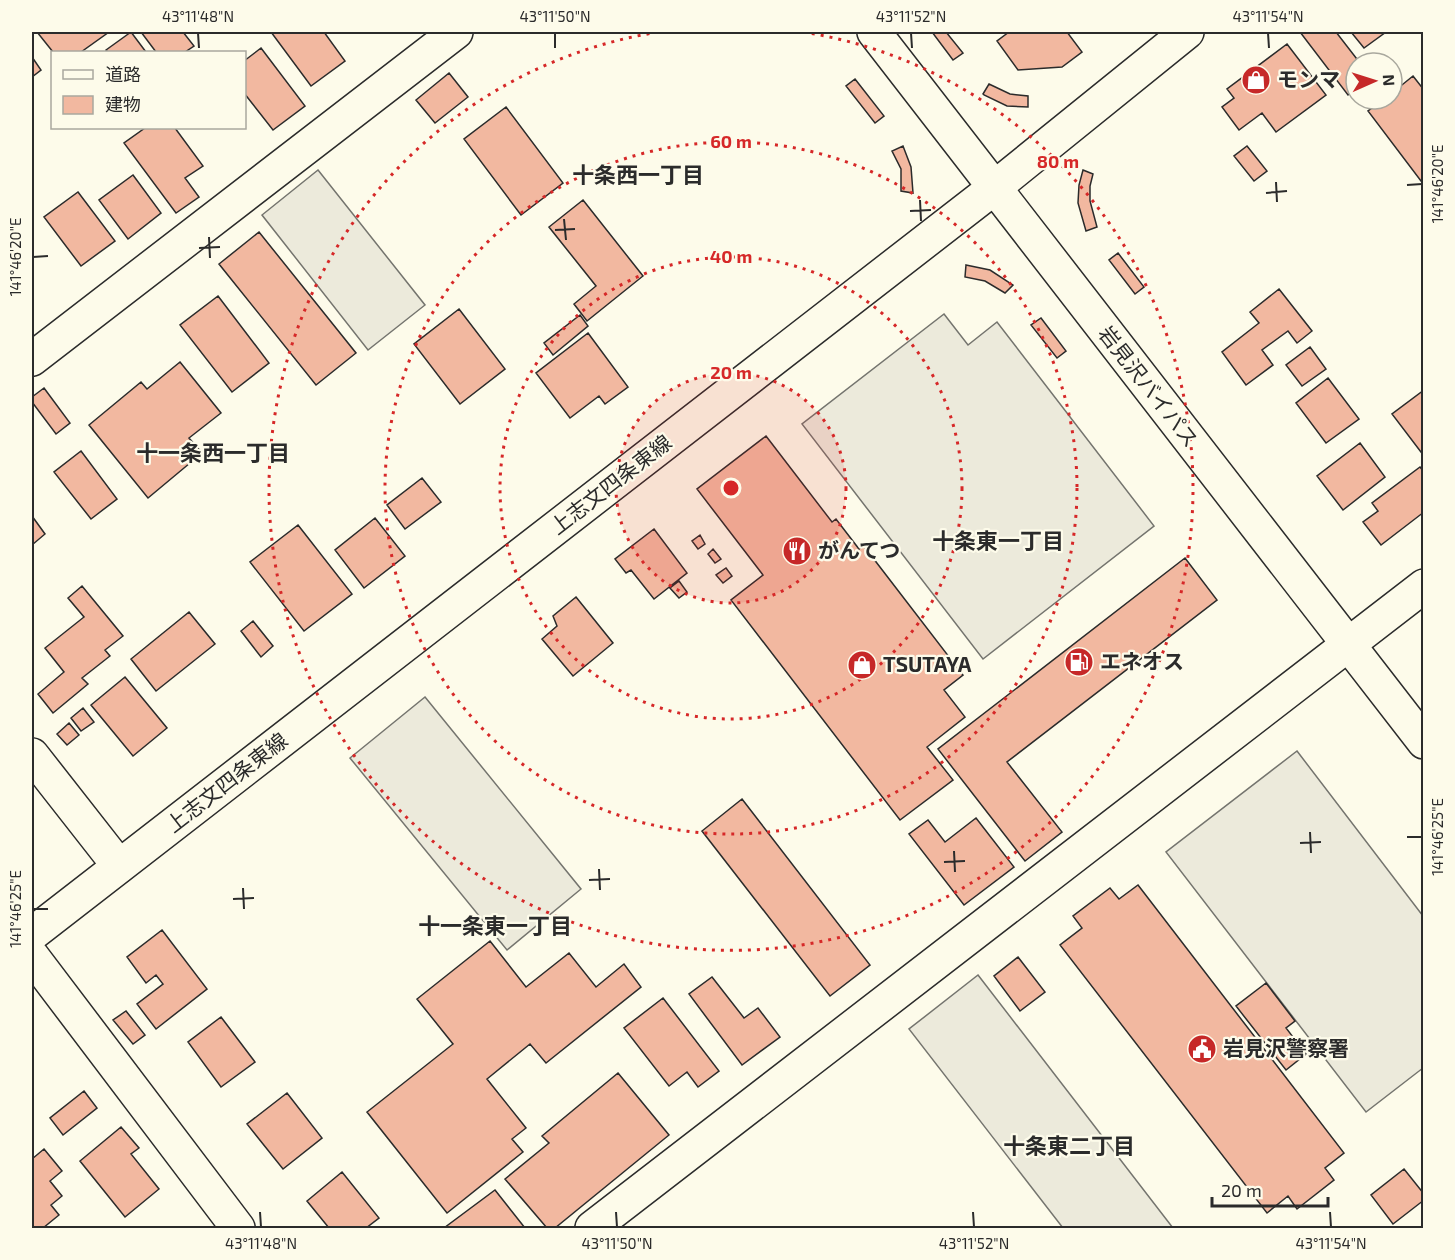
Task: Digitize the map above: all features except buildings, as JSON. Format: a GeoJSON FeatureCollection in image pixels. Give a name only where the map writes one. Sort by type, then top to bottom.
{"type":"FeatureCollection","features":[{"type":"Feature","properties":{"kind":"main road"},"geometry":{"type":"LineString","coordinates":[[32,359],[456,32]]}},
{"type":"Feature","properties":{"kind":"main road","name":"岩見沢バイパス"},"geometry":{"type":"LineString","coordinates":[[874,32],[1424,742]]}},
{"type":"Feature","properties":{"kind":"main road","name":"上志文四条東線"},"geometry":{"type":"LineString","coordinates":[[32,934],[994,188],[1186,32]]}},
{"type":"Feature","properties":{"kind":"main road"},"geometry":{"type":"LineString","coordinates":[[592,1228],[1424,586]]}},
{"type":"Feature","properties":{"kind":"main road"},"geometry":{"type":"LineString","coordinates":[[32,755],[119,866]]}},
{"type":"Feature","properties":{"kind":"main road"},"geometry":{"type":"LineString","coordinates":[[32,956],[238,1228]]}},
{"type":"Feature","properties":{"kind":"shaded area"},"geometry":{"type":"Polygon","coordinates":[[[318,170],[425,305],[368,350],[262,215],[318,170]]]}},
{"type":"Feature","properties":{"kind":"shaded area"},"geometry":{"type":"Polygon","coordinates":[[[944,314],[968,345],[997,322],[1154,526],[983,659],[802,424],[944,314]]]}},
{"type":"Feature","properties":{"kind":"shaded area"},"geometry":{"type":"Polygon","coordinates":[[[425,697],[581,889],[507,950],[350,758],[425,697]]]}},
{"type":"Feature","properties":{"kind":"shaded area"},"geometry":{"type":"Polygon","coordinates":[[[1297,751],[1423,916],[1423,1068],[1366,1112],[1166,852],[1297,751]]]}},
{"type":"Feature","properties":{"kind":"shaded area"},"geometry":{"type":"Polygon","coordinates":[[[978,975],[1173,1228],[1063,1228],[909,1029],[978,975]]]}},
{"type":"Feature","properties":{"kind":"place","name":"モンマ"},"geometry":{"type":"Point","coordinates":[1256,80]}},
{"type":"Feature","properties":{"kind":"place","name":"がんてつ"},"geometry":{"type":"Point","coordinates":[797,551]}},
{"type":"Feature","properties":{"kind":"place","name":"エネオス"},"geometry":{"type":"Point","coordinates":[1079,662]}},
{"type":"Feature","properties":{"kind":"place","name":"TSUTAYA"},"geometry":{"type":"Point","coordinates":[862,665]}},
{"type":"Feature","properties":{"kind":"place","name":"岩見沢警察署"},"geometry":{"type":"Point","coordinates":[1202,1049]}},
{"type":"Feature","properties":{"kind":"district","name":"十条西一丁目"},"geometry":{"type":"Point","coordinates":[638,175]}},
{"type":"Feature","properties":{"kind":"district","name":"十一条西一丁目"},"geometry":{"type":"Point","coordinates":[213,453]}},
{"type":"Feature","properties":{"kind":"district","name":"十条東一丁目"},"geometry":{"type":"Point","coordinates":[998,541]}},
{"type":"Feature","properties":{"kind":"district","name":"十一条東一丁目"},"geometry":{"type":"Point","coordinates":[495,926]}},
{"type":"Feature","properties":{"kind":"district","name":"十条東二丁目"},"geometry":{"type":"Point","coordinates":[1069,1146]}}]}
